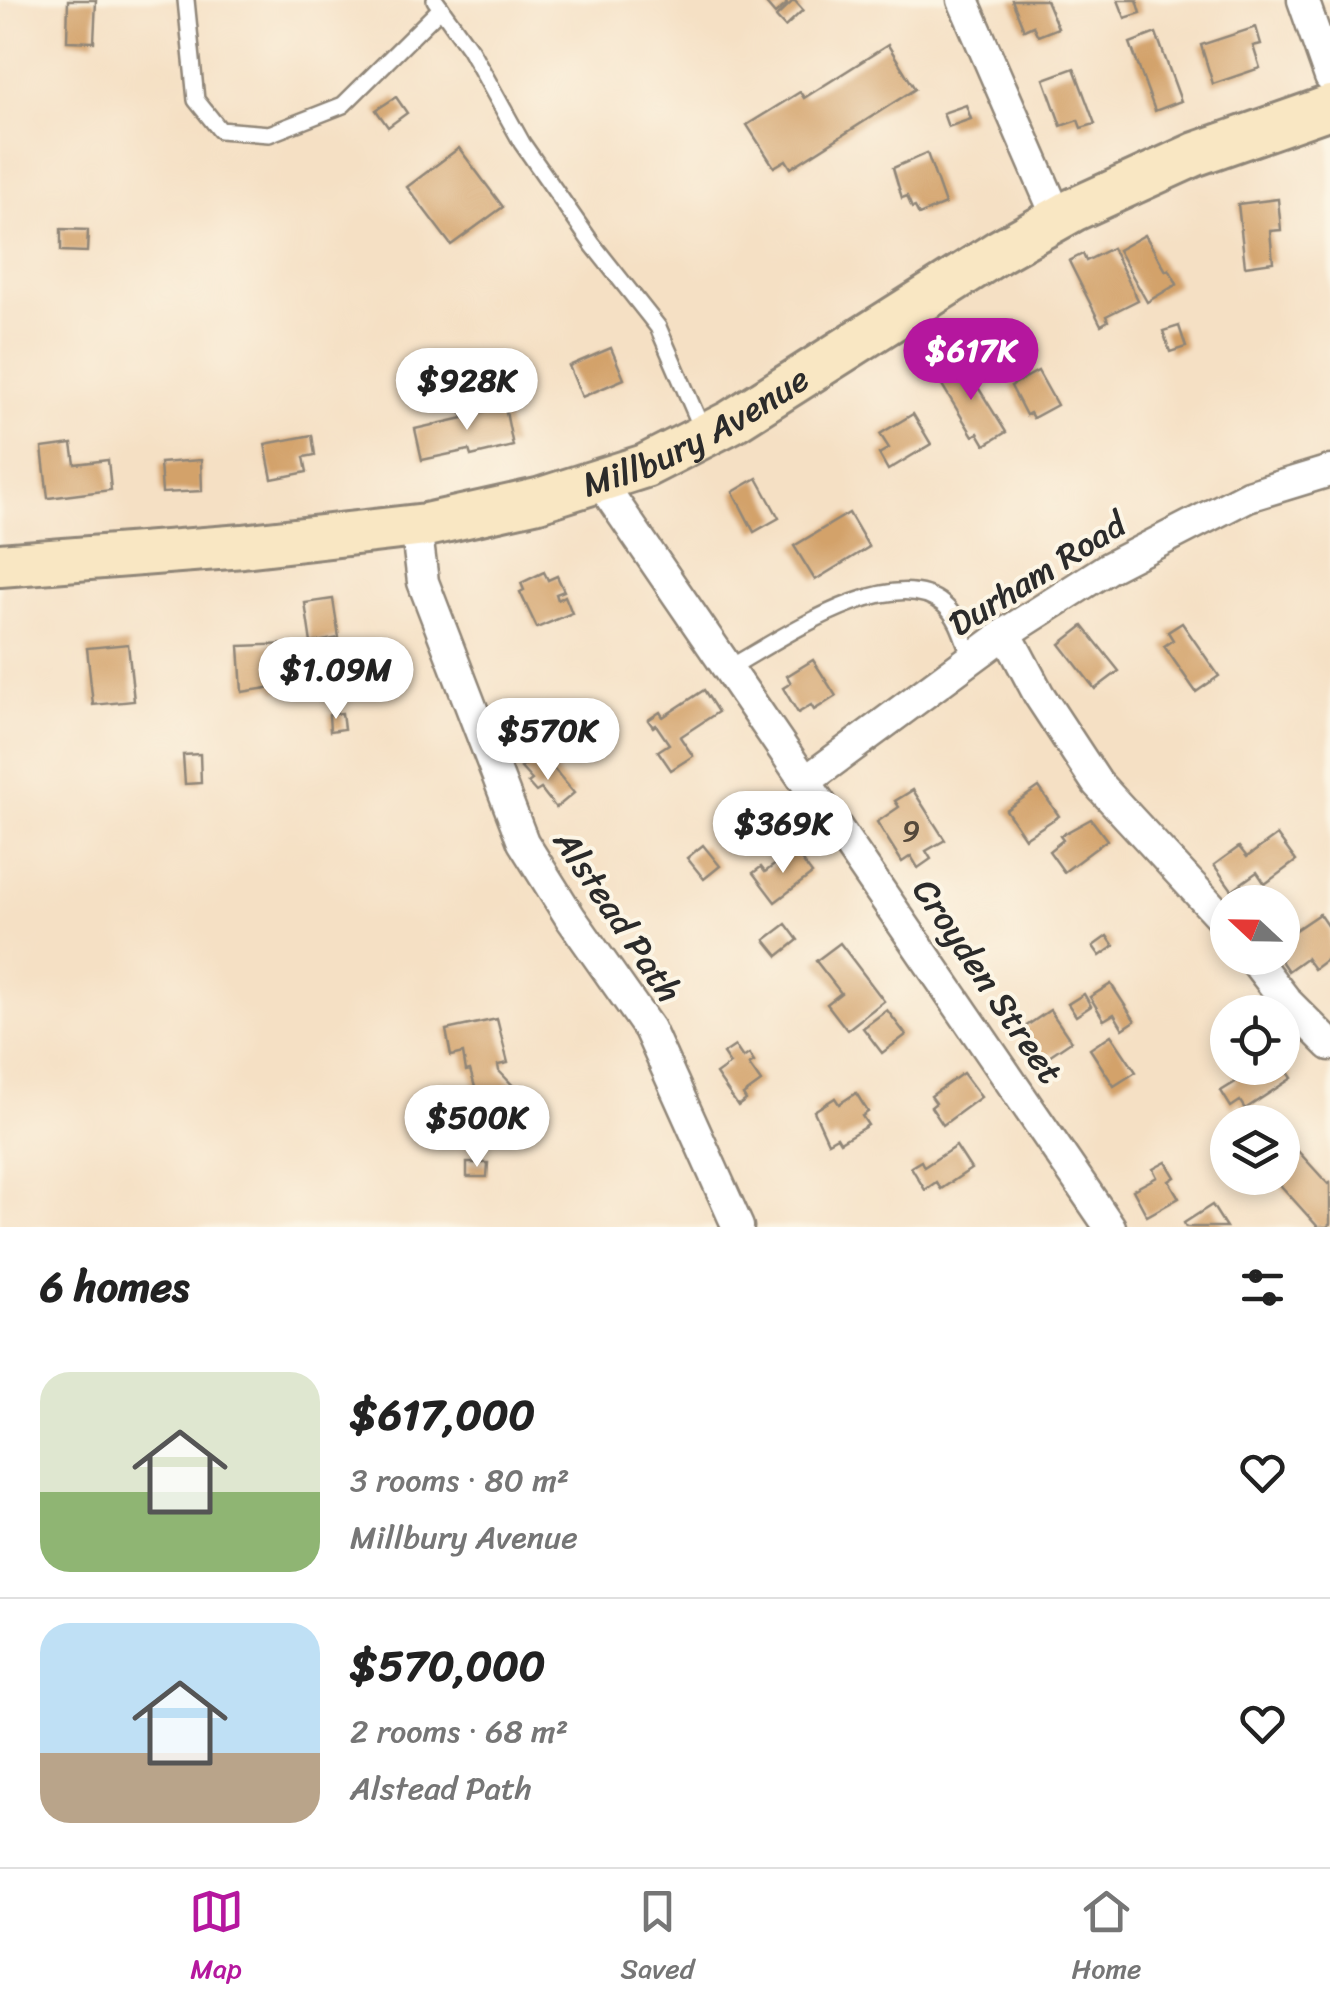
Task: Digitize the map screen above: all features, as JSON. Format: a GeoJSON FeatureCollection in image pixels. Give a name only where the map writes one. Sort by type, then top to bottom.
{"type":"FeatureCollection","features":[{"type":"Feature","properties":{"kind":"main road","name":"Millbury Avenue"},"geometry":{"type":"LineString","coordinates":[[0,564],[244,546],[416,526],[538,500],[645,466],[827,362],[1000,251],[1058,219],[1196,154],[1330,107]]}},
{"type":"Feature","properties":{"kind":"street"},"geometry":{"type":"LineString","coordinates":[[963,0],[1058,219]]}},
{"type":"Feature","properties":{"kind":"street"},"geometry":{"type":"LineString","coordinates":[[1302,0],[1330,76]]}},
{"type":"Feature","properties":{"kind":"street","name":"Durham Road"},"geometry":{"type":"LineString","coordinates":[[806,781],[1006,634],[1108,568],[1248,496],[1330,472]]}},
{"type":"Feature","properties":{"kind":"street","name":"Croyden Street"},"geometry":{"type":"LineString","coordinates":[[599,480],[1110,1227]]}},
{"type":"Feature","properties":{"kind":"street","name":"Alstead Path"},"geometry":{"type":"LineString","coordinates":[[416,526],[423,582],[523,842],[570,917],[649,1028],[738,1227]]}},
{"type":"Feature","properties":{"kind":"street"},"geometry":{"type":"LineString","coordinates":[[1006,634],[1039,695],[1097,784],[1210,906]]}},
{"type":"Feature","properties":{"kind":"street"},"geometry":{"type":"LineString","coordinates":[[1267,975],[1330,1045]]}},
{"type":"Feature","properties":{"kind":"lane"},"geometry":{"type":"LineString","coordinates":[[186,0],[196,100],[220,130],[269,134],[343,105],[438,4],[470,49],[522,143],[593,245],[658,327],[704,435]]}},
{"type":"Feature","properties":{"kind":"lane"},"geometry":{"type":"LineString","coordinates":[[729,668],[863,596],[888,590],[940,601],[954,616],[971,659]]}},
{"type":"Feature","properties":{"kind":"building"},"geometry":{"type":"Polygon","coordinates":[[[68,0],[96,0],[94,42],[67,41],[68,0]]]}},
{"type":"Feature","properties":{"kind":"building"},"geometry":{"type":"Polygon","coordinates":[[[763,0],[784,0],[787,4],[775,14],[763,0]]]}},
{"type":"Feature","properties":{"kind":"building"},"geometry":{"type":"Polygon","coordinates":[[[794,0],[803,10],[785,27],[776,17],[794,0]]]}},
{"type":"Feature","properties":{"kind":"building"},"geometry":{"type":"Polygon","coordinates":[[[1012,0],[1046,0],[1058,28],[1038,36],[1033,26],[1024,30],[1012,0]]]}},
{"type":"Feature","properties":{"kind":"building"},"geometry":{"type":"Polygon","coordinates":[[[1118,0],[1137,0],[1141,13],[1125,18],[1118,0]]]}},
{"type":"Feature","properties":{"kind":"building"},"geometry":{"type":"Polygon","coordinates":[[[1256,27],[1261,44],[1253,46],[1260,68],[1213,84],[1201,45],[1256,27]]]}},
{"type":"Feature","properties":{"kind":"building"},"geometry":{"type":"Polygon","coordinates":[[[1156,33],[1181,101],[1155,111],[1130,43],[1156,33]]]}},
{"type":"Feature","properties":{"kind":"building"},"geometry":{"type":"Polygon","coordinates":[[[888,45],[915,89],[791,168],[786,160],[774,167],[747,125],[800,92],[804,98],[888,45]]]}},
{"type":"Feature","properties":{"kind":"building"},"geometry":{"type":"Polygon","coordinates":[[[1074,68],[1095,124],[1081,128],[1078,120],[1061,126],[1044,79],[1074,68]]]}},
{"type":"Feature","properties":{"kind":"building"},"geometry":{"type":"Polygon","coordinates":[[[396,97],[407,113],[388,127],[376,110],[396,97]]]}},
{"type":"Feature","properties":{"kind":"building"},"geometry":{"type":"Polygon","coordinates":[[[966,105],[971,119],[948,127],[943,113],[966,105]]]}},
{"type":"Feature","properties":{"kind":"building"},"geometry":{"type":"Polygon","coordinates":[[[459,148],[503,207],[451,245],[407,187],[459,148]]]}},
{"type":"Feature","properties":{"kind":"building"},"geometry":{"type":"Polygon","coordinates":[[[927,153],[945,204],[919,215],[907,196],[902,198],[893,168],[927,153]]]}},
{"type":"Feature","properties":{"kind":"building"},"geometry":{"type":"Polygon","coordinates":[[[1278,199],[1281,230],[1270,231],[1273,262],[1245,266],[1238,204],[1278,199]]]}},
{"type":"Feature","properties":{"kind":"building"},"geometry":{"type":"Polygon","coordinates":[[[61,229],[88,230],[87,252],[61,251],[61,229]]]}},
{"type":"Feature","properties":{"kind":"building"},"geometry":{"type":"Polygon","coordinates":[[[1145,235],[1177,284],[1147,302],[1118,250],[1145,235]]]}},
{"type":"Feature","properties":{"kind":"building"},"geometry":{"type":"Polygon","coordinates":[[[1112,248],[1138,300],[1106,316],[1108,321],[1101,325],[1069,261],[1083,254],[1086,261],[1112,248]]]}},
{"type":"Feature","properties":{"kind":"building"},"geometry":{"type":"Polygon","coordinates":[[[1179,326],[1186,347],[1170,352],[1163,331],[1179,326]]]}},
{"type":"Feature","properties":{"kind":"building"},"geometry":{"type":"Polygon","coordinates":[[[611,348],[624,379],[582,397],[569,366],[611,348]]]}},
{"type":"Feature","properties":{"kind":"building"},"geometry":{"type":"Polygon","coordinates":[[[961,360],[1006,432],[985,445],[978,433],[973,436],[936,375],[961,360]]]}},
{"type":"Feature","properties":{"kind":"building"},"geometry":{"type":"Polygon","coordinates":[[[1038,371],[1057,405],[1033,418],[1030,413],[1026,415],[1011,386],[1038,371]]]}},
{"type":"Feature","properties":{"kind":"building"},"geometry":{"type":"Polygon","coordinates":[[[478,396],[481,412],[505,407],[513,446],[471,456],[469,450],[422,460],[415,429],[463,418],[459,401],[478,396]]]}},
{"type":"Feature","properties":{"kind":"building"},"geometry":{"type":"Polygon","coordinates":[[[913,414],[931,444],[888,470],[879,454],[889,448],[880,434],[913,414]]]}},
{"type":"Feature","properties":{"kind":"building"},"geometry":{"type":"Polygon","coordinates":[[[312,435],[315,455],[304,457],[307,472],[272,479],[265,444],[312,435]]]}},
{"type":"Feature","properties":{"kind":"building"},"geometry":{"type":"Polygon","coordinates":[[[72,444],[75,464],[108,460],[111,490],[48,498],[42,448],[72,444]]]}},
{"type":"Feature","properties":{"kind":"building"},"geometry":{"type":"Polygon","coordinates":[[[201,460],[202,491],[162,493],[160,463],[201,460]]]}},
{"type":"Feature","properties":{"kind":"building"},"geometry":{"type":"Polygon","coordinates":[[[757,478],[779,518],[754,532],[733,492],[757,478]]]}},
{"type":"Feature","properties":{"kind":"building"},"geometry":{"type":"Polygon","coordinates":[[[849,513],[869,547],[815,580],[794,546],[849,513]]]}},
{"type":"Feature","properties":{"kind":"building"},"geometry":{"type":"Polygon","coordinates":[[[544,572],[548,580],[557,576],[564,591],[556,594],[558,600],[565,596],[572,613],[537,628],[520,592],[524,590],[521,583],[544,572]]]}},
{"type":"Feature","properties":{"kind":"building"},"geometry":{"type":"Polygon","coordinates":[[[333,599],[339,638],[311,643],[305,603],[333,599]]]}},
{"type":"Feature","properties":{"kind":"building"},"geometry":{"type":"Polygon","coordinates":[[[1182,623],[1219,676],[1196,692],[1164,646],[1173,640],[1168,632],[1182,623]]]}},
{"type":"Feature","properties":{"kind":"building"},"geometry":{"type":"Polygon","coordinates":[[[1083,626],[1119,671],[1095,689],[1060,644],[1083,626]]]}},
{"type":"Feature","properties":{"kind":"building"},"geometry":{"type":"Polygon","coordinates":[[[128,644],[134,701],[93,705],[87,648],[128,644]]]}},
{"type":"Feature","properties":{"kind":"building"},"geometry":{"type":"Polygon","coordinates":[[[291,644],[293,690],[274,691],[274,687],[242,692],[239,646],[291,644]]]}},
{"type":"Feature","properties":{"kind":"building"},"geometry":{"type":"Polygon","coordinates":[[[813,660],[836,696],[814,710],[811,705],[798,713],[783,688],[791,683],[787,676],[813,660]]]}},
{"type":"Feature","properties":{"kind":"building"},"geometry":{"type":"Polygon","coordinates":[[[704,690],[718,712],[680,737],[693,756],[671,770],[658,751],[669,744],[648,720],[660,712],[663,717],[704,690]]]}},
{"type":"Feature","properties":{"kind":"building"},"geometry":{"type":"Polygon","coordinates":[[[342,713],[344,729],[330,731],[329,715],[342,713]]]}},
{"type":"Feature","properties":{"kind":"building"},"geometry":{"type":"Polygon","coordinates":[[[200,754],[201,783],[185,784],[183,755],[200,754]]]}},
{"type":"Feature","properties":{"kind":"building"},"geometry":{"type":"Polygon","coordinates":[[[533,759],[544,772],[551,765],[574,793],[556,808],[541,789],[536,792],[528,783],[532,780],[521,768],[533,759]]]}},
{"type":"Feature","properties":{"kind":"building"},"geometry":{"type":"Polygon","coordinates":[[[1039,787],[1059,816],[1025,838],[1006,810],[1039,787]]]}},
{"type":"Feature","properties":{"kind":"building"},"geometry":{"type":"Polygon","coordinates":[[[913,790],[945,840],[926,851],[931,859],[918,868],[911,856],[902,862],[877,822],[899,807],[895,801],[913,790]]]}},
{"type":"Feature","properties":{"kind":"building"},"geometry":{"type":"Polygon","coordinates":[[[1091,819],[1107,840],[1064,872],[1049,851],[1063,840],[1060,836],[1091,819]]]}},
{"type":"Feature","properties":{"kind":"building"},"geometry":{"type":"Polygon","coordinates":[[[1277,835],[1296,861],[1265,884],[1257,872],[1239,885],[1228,885],[1214,865],[1239,847],[1247,857],[1277,835]]]}},
{"type":"Feature","properties":{"kind":"building"},"geometry":{"type":"Polygon","coordinates":[[[703,845],[720,866],[704,879],[687,858],[703,845]]]}},
{"type":"Feature","properties":{"kind":"building"},"geometry":{"type":"Polygon","coordinates":[[[794,850],[812,874],[775,902],[753,873],[761,867],[765,872],[794,850]]]}},
{"type":"Feature","properties":{"kind":"building"},"geometry":{"type":"Polygon","coordinates":[[[1319,914],[1330,930],[1330,957],[1314,969],[1306,958],[1300,962],[1300,927],[1319,914]]]}},
{"type":"Feature","properties":{"kind":"building"},"geometry":{"type":"Polygon","coordinates":[[[786,924],[798,940],[778,956],[765,940],[786,924]]]}},
{"type":"Feature","properties":{"kind":"building"},"geometry":{"type":"Polygon","coordinates":[[[1107,936],[1114,946],[1100,956],[1093,946],[1107,936]]]}},
{"type":"Feature","properties":{"kind":"building"},"geometry":{"type":"Polygon","coordinates":[[[840,943],[884,1001],[847,1030],[827,1004],[841,993],[816,961],[840,943]]]}},
{"type":"Feature","properties":{"kind":"building"},"geometry":{"type":"Polygon","coordinates":[[[1111,984],[1135,1021],[1123,1029],[1114,1014],[1104,1020],[1090,997],[1111,984]]]}},
{"type":"Feature","properties":{"kind":"building"},"geometry":{"type":"Polygon","coordinates":[[[1084,994],[1091,1006],[1076,1016],[1068,1004],[1084,994]]]}},
{"type":"Feature","properties":{"kind":"building"},"geometry":{"type":"Polygon","coordinates":[[[887,1010],[906,1035],[882,1053],[863,1028],[887,1010]]]}},
{"type":"Feature","properties":{"kind":"building"},"geometry":{"type":"Polygon","coordinates":[[[1050,1010],[1071,1041],[1040,1062],[1019,1031],[1050,1010]]]}},
{"type":"Feature","properties":{"kind":"building"},"geometry":{"type":"Polygon","coordinates":[[[497,1019],[508,1063],[498,1065],[499,1071],[525,1098],[497,1124],[473,1098],[477,1094],[470,1070],[466,1071],[463,1053],[451,1056],[446,1030],[497,1019]]]}},
{"type":"Feature","properties":{"kind":"building"},"geometry":{"type":"Polygon","coordinates":[[[1111,1035],[1136,1072],[1114,1086],[1090,1049],[1111,1035]]]}},
{"type":"Feature","properties":{"kind":"building"},"geometry":{"type":"Polygon","coordinates":[[[735,1046],[743,1058],[749,1054],[754,1062],[749,1065],[761,1082],[743,1095],[746,1100],[738,1106],[716,1074],[730,1064],[723,1054],[735,1046]]]}},
{"type":"Feature","properties":{"kind":"building"},"geometry":{"type":"Polygon","coordinates":[[[963,1073],[981,1097],[943,1125],[931,1107],[936,1103],[931,1096],[963,1073]]]}},
{"type":"Feature","properties":{"kind":"building"},"geometry":{"type":"Polygon","coordinates":[[[1231,1085],[1281,1085],[1251,1105],[1240,1101],[1230,1105],[1221,1091],[1231,1085]]]}},
{"type":"Feature","properties":{"kind":"building"},"geometry":{"type":"Polygon","coordinates":[[[856,1093],[868,1112],[862,1116],[868,1125],[840,1142],[837,1137],[828,1142],[814,1111],[835,1098],[839,1104],[856,1093]]]}},
{"type":"Feature","properties":{"kind":"building"},"geometry":{"type":"Polygon","coordinates":[[[956,1146],[971,1169],[941,1189],[936,1182],[925,1190],[911,1167],[921,1161],[924,1167],[956,1146]]]}},
{"type":"Feature","properties":{"kind":"building"},"geometry":{"type":"Polygon","coordinates":[[[1300,1153],[1330,1183],[1330,1224],[1318,1227],[1289,1195],[1300,1195],[1300,1153]]]}},
{"type":"Feature","properties":{"kind":"building"},"geometry":{"type":"Polygon","coordinates":[[[1166,1162],[1175,1177],[1169,1181],[1179,1198],[1147,1216],[1133,1190],[1157,1177],[1153,1169],[1166,1162]]]}},
{"type":"Feature","properties":{"kind":"building"},"geometry":{"type":"Polygon","coordinates":[[[467,1163],[488,1163],[487,1177],[467,1177],[467,1163]]]}},
{"type":"Feature","properties":{"kind":"building"},"geometry":{"type":"Polygon","coordinates":[[[1212,1205],[1226,1227],[1186,1227],[1184,1223],[1212,1205]]]}}]}
